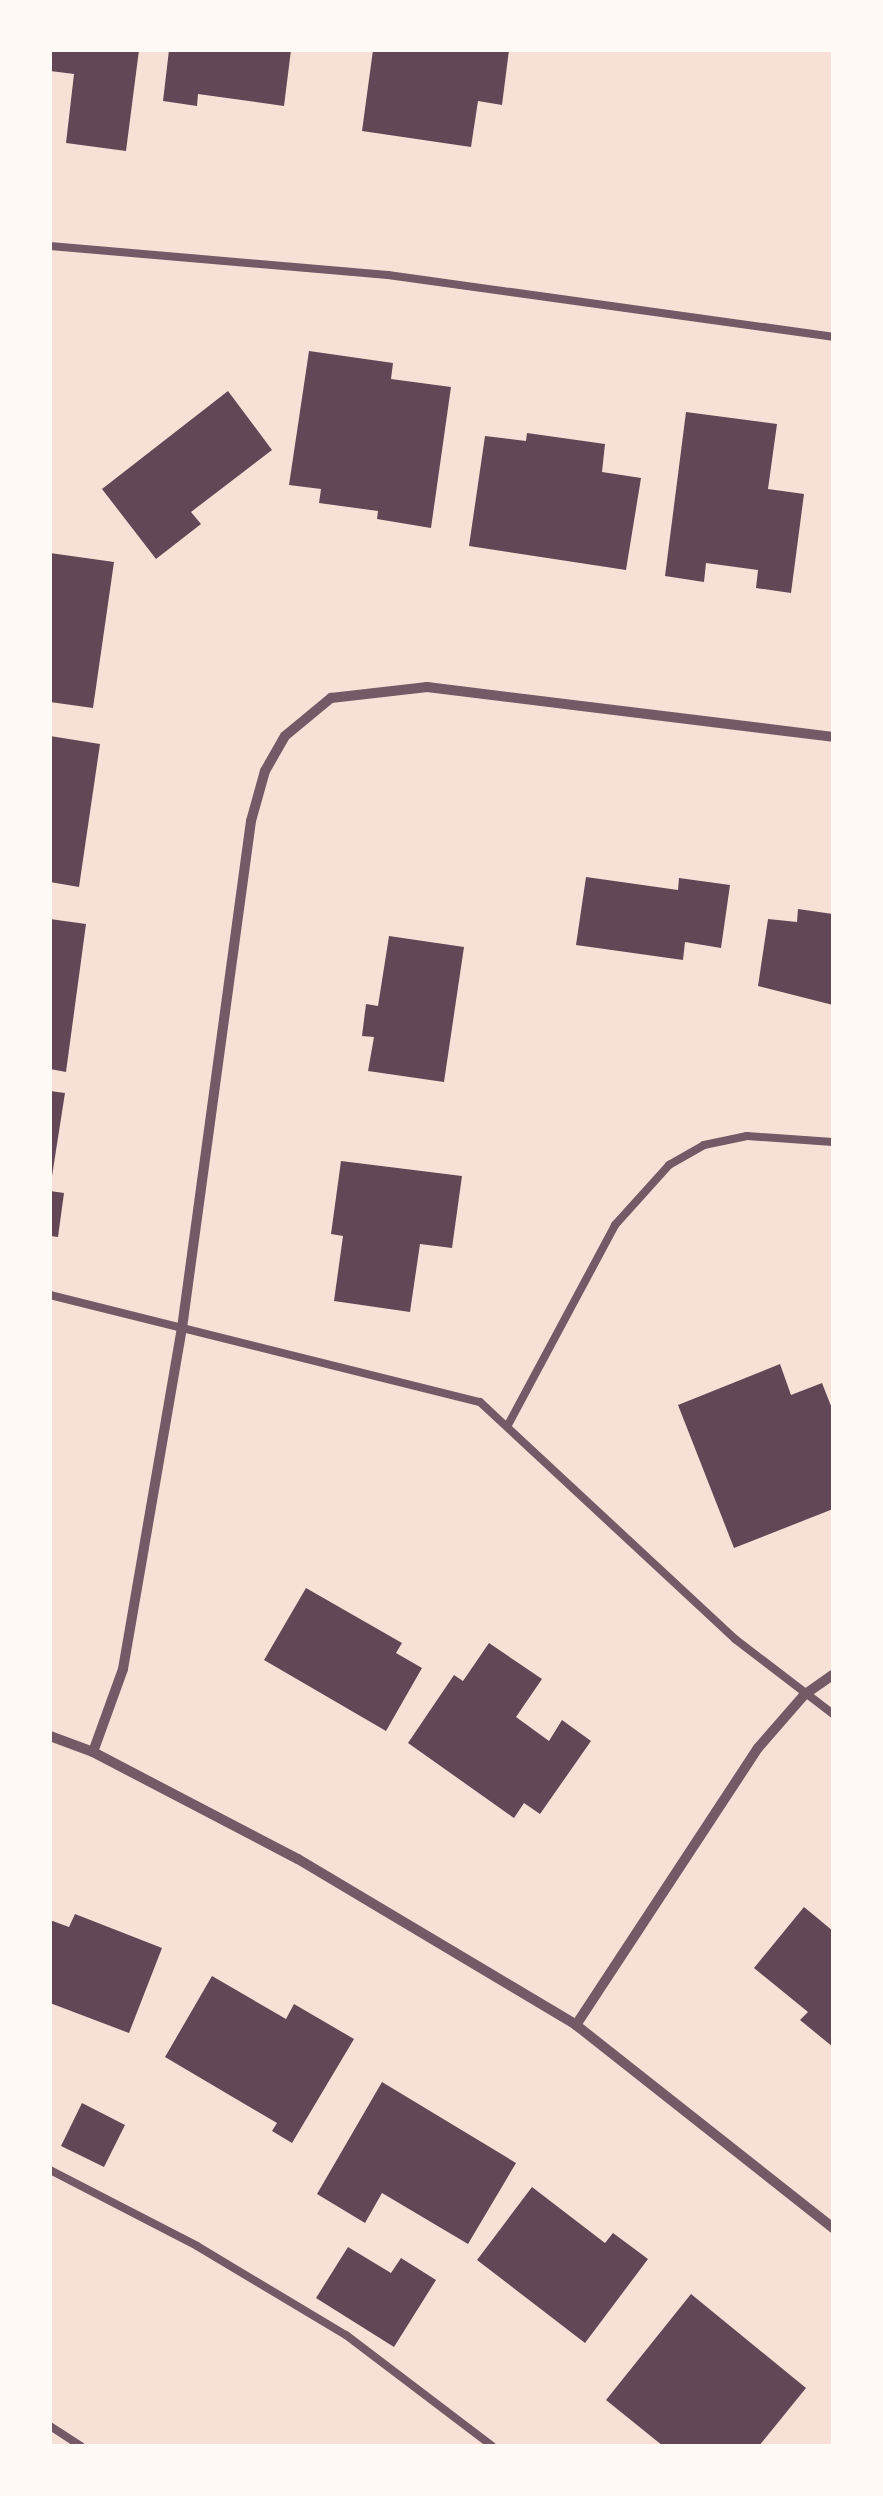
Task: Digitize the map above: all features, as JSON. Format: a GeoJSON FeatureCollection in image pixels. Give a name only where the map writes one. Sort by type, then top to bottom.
{"type":"FeatureCollection","features":[{"type":"Feature","properties":{"kind":"street"},"geometry":{"type":"LineString","coordinates":[[94,1752],[122,1669],[182,1328],[251,820],[266,770],[285,736],[331,698],[427,687],[833,737]]}},
{"type":"Feature","properties":{"kind":"street"},"geometry":{"type":"LineString","coordinates":[[576,2025],[711,1813],[804,1695],[833,1676]]}},
{"type":"Feature","properties":{"kind":"street"},"geometry":{"type":"LineString","coordinates":[[50,1736],[94,1752],[298,1859],[576,2025],[833,2228]]}},
{"type":"Feature","properties":{"kind":"lane"},"geometry":{"type":"LineString","coordinates":[[50,246],[388,275],[833,337]]}},
{"type":"Feature","properties":{"kind":"lane"},"geometry":{"type":"LineString","coordinates":[[509,1423],[616,1225],[669,1165],[704,1146],[747,1136],[833,1142]]}},
{"type":"Feature","properties":{"kind":"lane"},"geometry":{"type":"LineString","coordinates":[[50,1295],[453,1392],[509,1423],[735,1639],[833,1714]]}},
{"type":"Feature","properties":{"kind":"lane"},"geometry":{"type":"LineString","coordinates":[[50,2170],[197,2246],[346,2336],[492,2446]]}},
{"type":"Feature","properties":{"kind":"lane"},"geometry":{"type":"LineString","coordinates":[[50,2426],[81,2446]]}},
{"type":"Feature","properties":{"kind":"building"},"geometry":{"type":"Polygon","coordinates":[[[50,50],[139,50],[126,151],[66,143],[74,74],[50,71],[50,50]]]}},
{"type":"Feature","properties":{"kind":"building"},"geometry":{"type":"Polygon","coordinates":[[[169,50],[291,50],[284,106],[198,94],[197,106],[163,101],[169,50]]]}},
{"type":"Feature","properties":{"kind":"building"},"geometry":{"type":"Polygon","coordinates":[[[373,50],[509,50],[502,105],[478,101],[471,147],[362,131],[373,50]]]}},
{"type":"Feature","properties":{"kind":"building"},"geometry":{"type":"Polygon","coordinates":[[[309,351],[393,363],[391,379],[451,387],[431,528],[377,519],[378,511],[319,503],[321,489],[289,485],[309,351]]]}},
{"type":"Feature","properties":{"kind":"building"},"geometry":{"type":"Polygon","coordinates":[[[228,391],[272,450],[191,512],[201,524],[156,559],[102,489],[228,391]]]}},
{"type":"Feature","properties":{"kind":"building"},"geometry":{"type":"Polygon","coordinates":[[[686,412],[777,424],[768,489],[804,494],[791,593],[756,588],[758,570],[706,563],[704,582],[665,576],[686,412]]]}},
{"type":"Feature","properties":{"kind":"building"},"geometry":{"type":"Polygon","coordinates":[[[527,433],[605,444],[602,472],[641,478],[626,570],[469,546],[485,436],[526,441],[527,433]]]}},
{"type":"Feature","properties":{"kind":"building"},"geometry":{"type":"Polygon","coordinates":[[[50,553],[114,562],[93,708],[50,702],[50,553]]]}},
{"type":"Feature","properties":{"kind":"building"},"geometry":{"type":"Polygon","coordinates":[[[50,736],[100,744],[79,887],[50,882],[50,736]]]}},
{"type":"Feature","properties":{"kind":"building"},"geometry":{"type":"Polygon","coordinates":[[[586,877],[678,890],[679,878],[730,885],[721,948],[685,942],[683,960],[576,945],[586,877]]]}},
{"type":"Feature","properties":{"kind":"building"},"geometry":{"type":"Polygon","coordinates":[[[798,909],[833,914],[833,1005],[758,986],[768,919],[797,922],[798,909]]]}},
{"type":"Feature","properties":{"kind":"building"},"geometry":{"type":"Polygon","coordinates":[[[50,919],[86,924],[66,1072],[50,1069],[50,919]]]}},
{"type":"Feature","properties":{"kind":"building"},"geometry":{"type":"Polygon","coordinates":[[[389,936],[464,947],[444,1082],[368,1071],[374,1037],[362,1036],[366,1004],[378,1006],[389,936]]]}},
{"type":"Feature","properties":{"kind":"building"},"geometry":{"type":"Polygon","coordinates":[[[50,1091],[65,1093],[52,1176],[50,1176],[50,1091]]]}},
{"type":"Feature","properties":{"kind":"building"},"geometry":{"type":"Polygon","coordinates":[[[341,1161],[462,1176],[452,1248],[420,1244],[410,1312],[334,1301],[343,1236],[331,1234],[341,1161]]]}},
{"type":"Feature","properties":{"kind":"building"},"geometry":{"type":"Polygon","coordinates":[[[50,1191],[64,1193],[58,1237],[50,1236],[50,1191]]]}},
{"type":"Feature","properties":{"kind":"building"},"geometry":{"type":"Polygon","coordinates":[[[780,1364],[791,1395],[822,1383],[833,1411],[833,1509],[734,1548],[678,1405],[780,1364]]]}},
{"type":"Feature","properties":{"kind":"building"},"geometry":{"type":"Polygon","coordinates":[[[306,1588],[402,1643],[396,1653],[422,1668],[386,1731],[264,1660],[306,1588]]]}},
{"type":"Feature","properties":{"kind":"building"},"geometry":{"type":"Polygon","coordinates":[[[489,1643],[542,1679],[516,1717],[549,1741],[562,1720],[591,1741],[540,1814],[524,1803],[514,1818],[408,1743],[454,1675],[463,1681],[489,1643]]]}},
{"type":"Feature","properties":{"kind":"building"},"geometry":{"type":"Polygon","coordinates":[[[804,1907],[833,1931],[833,2047],[800,2020],[808,2012],[754,1968],[804,1907]]]}},
{"type":"Feature","properties":{"kind":"building"},"geometry":{"type":"Polygon","coordinates":[[[75,1914],[162,1948],[129,2033],[50,2003],[50,1920],[69,1927],[75,1914]]]}},
{"type":"Feature","properties":{"kind":"building"},"geometry":{"type":"Polygon","coordinates":[[[212,1976],[286,2019],[294,2004],[354,2039],[292,2143],[272,2131],[277,2123],[165,2057],[212,1976]]]}},
{"type":"Feature","properties":{"kind":"building"},"geometry":{"type":"Polygon","coordinates":[[[382,2082],[516,2163],[468,2244],[382,2193],[365,2223],[317,2194],[382,2082]]]}},
{"type":"Feature","properties":{"kind":"building"},"geometry":{"type":"Polygon","coordinates":[[[82,2103],[125,2125],[104,2167],[61,2146],[82,2103]]]}},
{"type":"Feature","properties":{"kind":"building"},"geometry":{"type":"Polygon","coordinates":[[[532,2187],[605,2243],[613,2233],[648,2259],[585,2343],[477,2260],[532,2187]]]}},
{"type":"Feature","properties":{"kind":"building"},"geometry":{"type":"Polygon","coordinates":[[[348,2247],[391,2273],[401,2258],[436,2280],[394,2347],[316,2298],[348,2247]]]}},
{"type":"Feature","properties":{"kind":"building"},"geometry":{"type":"Polygon","coordinates":[[[691,2294],[806,2388],[759,2446],[663,2446],[606,2400],[691,2294]]]}}]}
